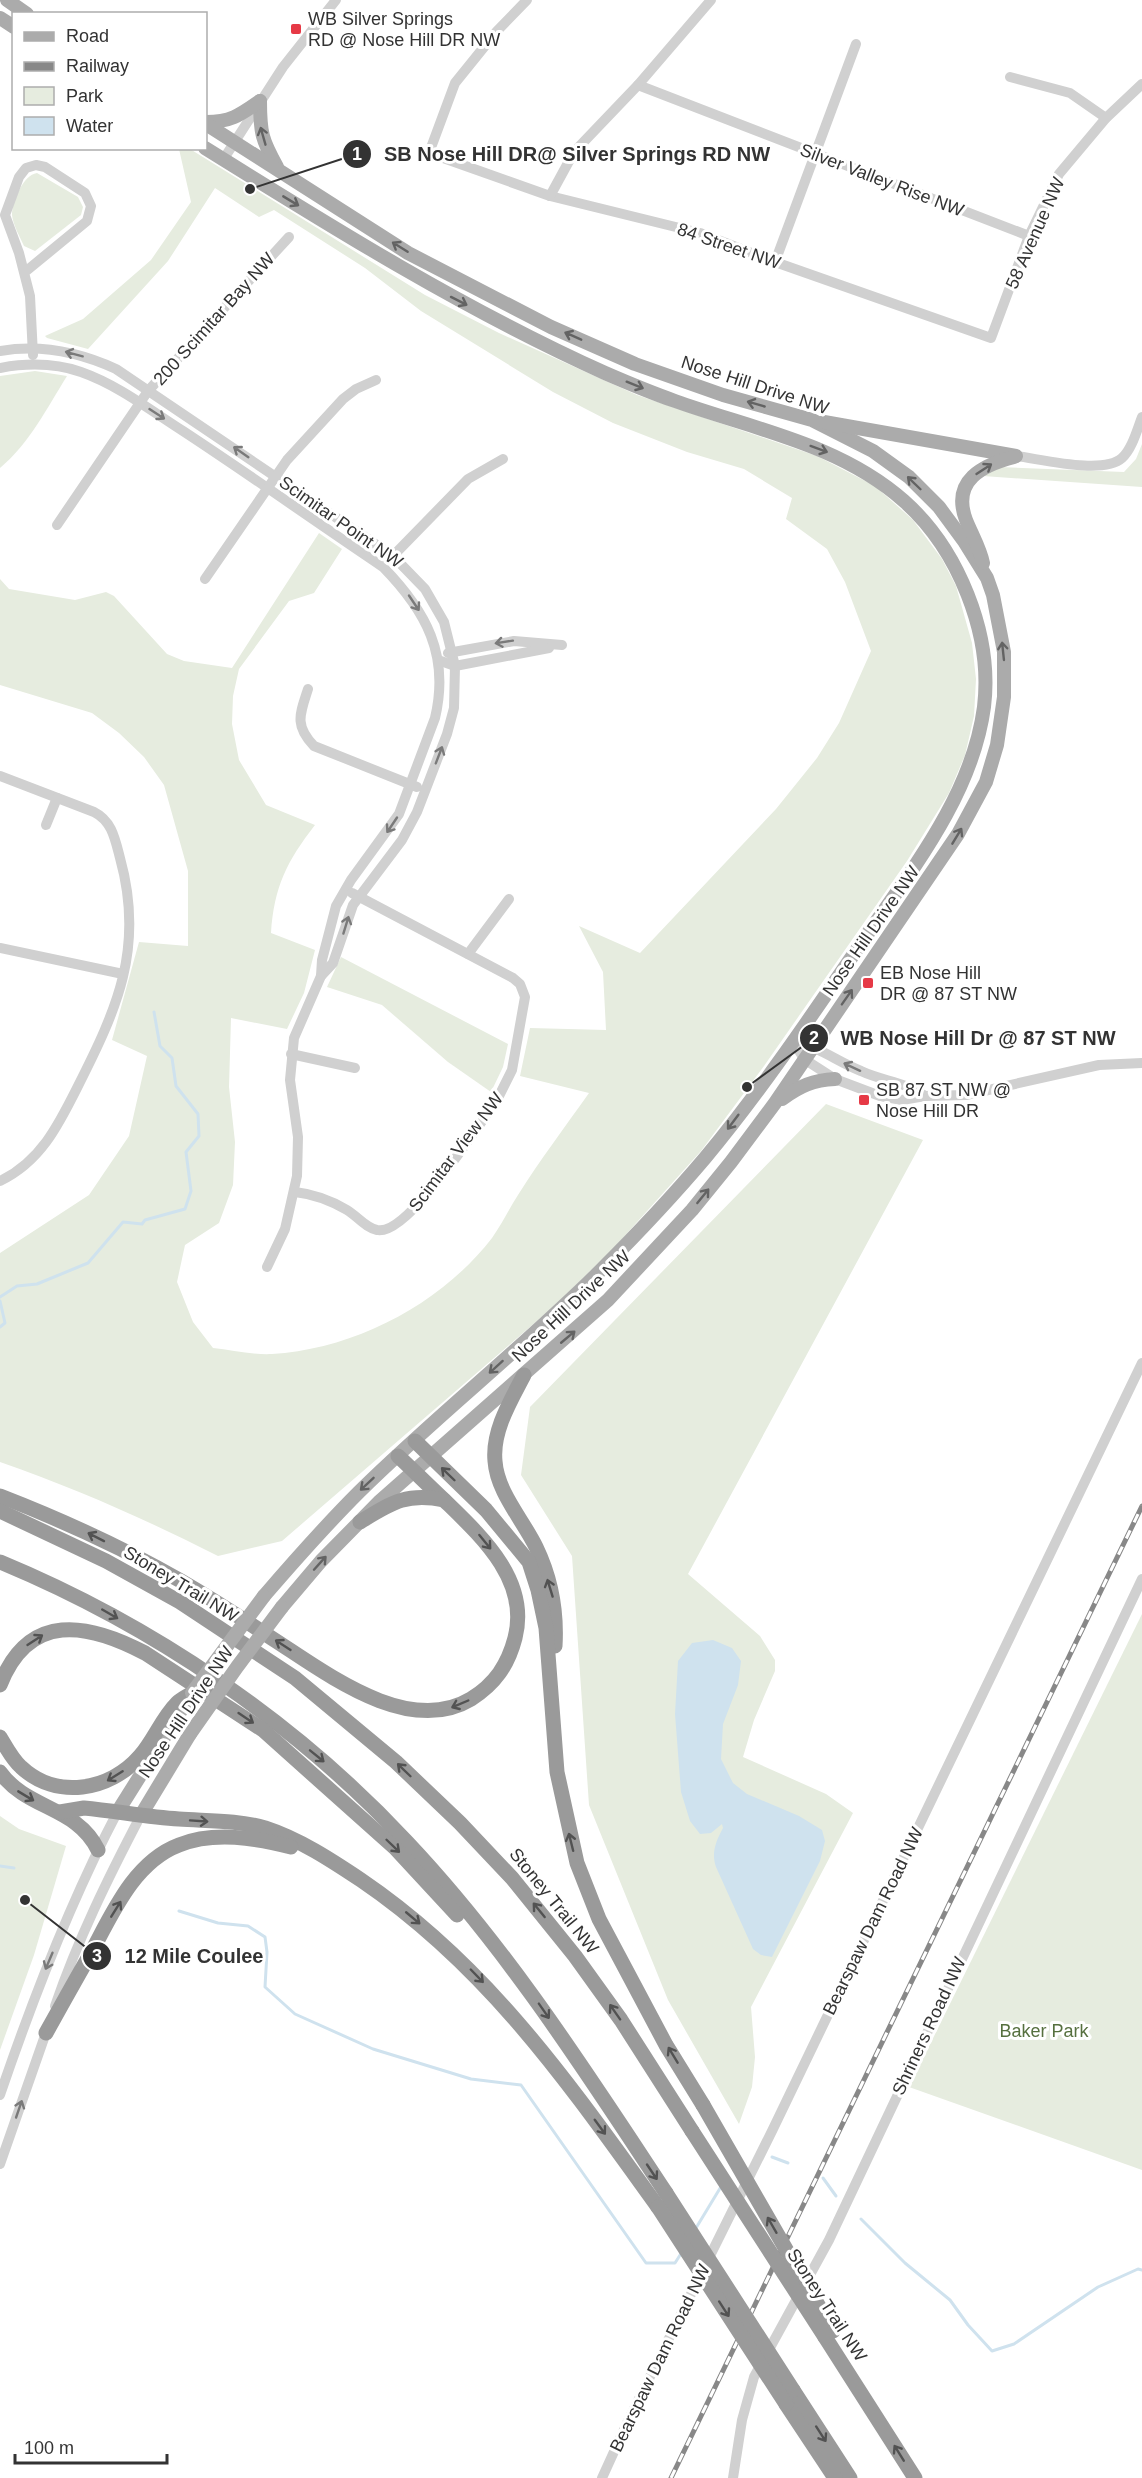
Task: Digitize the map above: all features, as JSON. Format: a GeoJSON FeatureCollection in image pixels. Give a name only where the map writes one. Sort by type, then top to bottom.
{"type":"FeatureCollection","features":[{"type":"Feature","properties":{"kind":"highway"},"geometry":{"type":"LineString","coordinates":[[524,1375],[499,1429],[494,1461],[511,1505],[537,1549],[555,1603],[556,1630],[551,1708]]}},
{"type":"Feature","properties":{"kind":"highway"},"geometry":{"type":"LineString","coordinates":[[415,1441],[486,1510],[528,1562],[538,1590],[546,1628],[557,1772],[577,1863],[599,1919],[666,2045],[703,2105],[829,2334]]}},
{"type":"Feature","properties":{"kind":"highway"},"geometry":{"type":"LineString","coordinates":[[0,1496],[89,1533],[180,1580],[349,1686],[395,1706],[433,1711],[465,1703],[482,1693],[497,1678],[506,1665],[518,1616],[514,1592],[500,1561],[476,1531],[398,1456]]}},
{"type":"Feature","properties":{"kind":"highway"},"geometry":{"type":"LineString","coordinates":[[360,1522],[384,1507],[412,1497],[425,1496],[444,1500]]}},
{"type":"Feature","properties":{"kind":"highway","name":"Stoney Trail NW"},"geometry":{"type":"LineString","coordinates":[[0,1511],[106,1562],[180,1602],[296,1678],[396,1761],[460,1823],[512,1878],[576,1956],[621,2020],[692,2131],[829,2334],[915,2478]]}},
{"type":"Feature","properties":{"kind":"highway"},"geometry":{"type":"LineString","coordinates":[[0,1562],[96,1606],[149,1637],[259,1708],[338,1772],[408,1842],[496,1947],[552,2022],[666,2193],[790,2397],[835,2478]]}},
{"type":"Feature","properties":{"kind":"highway"},"geometry":{"type":"LineString","coordinates":[[0,1685],[16,1655],[38,1638],[62,1630],[92,1630],[145,1653],[263,1730],[395,1848],[456,1914],[496,1947]]}},
{"type":"Feature","properties":{"kind":"highway"},"geometry":{"type":"LineString","coordinates":[[0,1737],[21,1767],[49,1784],[72,1789],[104,1783],[123,1771],[140,1756],[170,1720],[177,1702],[192,1693]]}},
{"type":"Feature","properties":{"kind":"highway"},"geometry":{"type":"LineString","coordinates":[[0,1772],[9,1784],[28,1799],[60,1812],[88,1833],[98,1850]]}},
{"type":"Feature","properties":{"kind":"highway"},"geometry":{"type":"LineString","coordinates":[[60,1812],[84,1808],[262,1827],[330,1861],[396,1904],[476,1975],[526,2030],[658,2207],[790,2397],[850,2478]]}},
{"type":"Feature","properties":{"kind":"highway"},"geometry":{"type":"LineString","coordinates":[[46,2033],[114,1910],[135,1879],[162,1854],[178,1845],[198,1840],[216,1837],[243,1838],[292,1847],[330,1861]]}},
{"type":"Feature","properties":{"kind":"main road"},"geometry":{"type":"LineString","coordinates":[[7,0],[24,12]]}},
{"type":"Feature","properties":{"kind":"main road"},"geometry":{"type":"LineString","coordinates":[[207,123],[224,122],[260,101]]}},
{"type":"Feature","properties":{"kind":"main road"},"geometry":{"type":"LineString","coordinates":[[260,101],[262,141],[277,169]]}},
{"type":"Feature","properties":{"kind":"main road","name":"Nose Hill Drive NW"},"geometry":{"type":"LineString","coordinates":[[141,1815],[190,1734],[282,1607],[321,1561],[414,1471],[592,1315],[655,1250],[731,1162],[775,1103],[958,834],[986,782],[997,745],[1004,698],[1004,652],[993,595],[987,578],[939,507],[909,477],[873,451],[812,420],[723,395],[668,376],[551,327],[408,253],[207,124]]}},
{"type":"Feature","properties":{"kind":"main road","name":"Nose Hill Drive NW"},"geometry":{"type":"LineString","coordinates":[[192,1693],[264,1596],[337,1514],[544,1325],[660,1209],[705,1158],[794,1041],[939,826],[964,780],[974,750],[984,704],[982,647],[970,599],[940,543],[905,502],[860,469],[826,452],[675,401],[560,352],[433,287],[207,149]]}},
{"type":"Feature","properties":{"kind":"main road"},"geometry":{"type":"LineString","coordinates":[[812,420],[1016,456]]}},
{"type":"Feature","properties":{"kind":"main road"},"geometry":{"type":"LineString","coordinates":[[987,578],[981,553],[964,514],[965,492],[972,478],[983,467],[1016,456]]}},
{"type":"Feature","properties":{"kind":"main road"},"geometry":{"type":"LineString","coordinates":[[775,1103],[804,1084],[835,1079]]}},
{"type":"Feature","properties":{"kind":"main road","name":"Nose Hill Drive NW"},"geometry":{"type":"LineString","coordinates":[[118,1811],[170,1720]]}},
{"type":"Feature","properties":{"kind":"street"},"geometry":{"type":"LineString","coordinates":[[223,160],[283,67],[336,0]]}},
{"type":"Feature","properties":{"kind":"street","name":"84 Street NW"},"geometry":{"type":"LineString","coordinates":[[526,0],[455,83],[429,153],[550,196],[700,233],[775,262],[991,338]]}},
{"type":"Feature","properties":{"kind":"street"},"geometry":{"type":"LineString","coordinates":[[550,196],[574,152],[638,85],[711,0]]}},
{"type":"Feature","properties":{"kind":"street"},"geometry":{"type":"LineString","coordinates":[[775,262],[856,44]]}},
{"type":"Feature","properties":{"kind":"street"},"geometry":{"type":"LineString","coordinates":[[1010,77],[1070,93],[1106,118]]}},
{"type":"Feature","properties":{"kind":"street","name":"58 Avenue NW"},"geometry":{"type":"LineString","coordinates":[[991,338],[1029,236],[1059,174],[1106,118],[1142,84]]}},
{"type":"Feature","properties":{"kind":"street","name":"Silver Valley Rise NW"},"geometry":{"type":"LineString","coordinates":[[638,85],[1029,236]]}},
{"type":"Feature","properties":{"kind":"street"},"geometry":{"type":"LineString","coordinates":[[25,272],[87,221],[91,211],[90,201],[85,193],[40,166],[31,166],[22,172],[5,215],[25,272],[30,296],[33,364]]}},
{"type":"Feature","properties":{"kind":"street","name":"200 Scimitar Bay NW"},"geometry":{"type":"LineString","coordinates":[[57,525],[139,402],[289,237]]}},
{"type":"Feature","properties":{"kind":"street","name":"Scimitar Point NW"},"geometry":{"type":"LineString","coordinates":[[0,351],[33,348],[66,351],[116,369],[393,556],[425,589],[444,622],[455,666],[456,681],[451,722],[426,790],[407,832],[358,896],[333,963],[321,976],[299,1023],[291,1054],[290,1080],[298,1137],[295,1192],[285,1229],[267,1267]]}},
{"type":"Feature","properties":{"kind":"street","name":"Scimitar Point NW"},"geometry":{"type":"LineString","coordinates":[[0,368],[33,364],[80,371],[106,382],[383,567],[417,605],[432,635],[438,660],[440,684],[435,718],[399,814],[336,906],[321,960],[321,976]]}},
{"type":"Feature","properties":{"kind":"street"},"geometry":{"type":"LineString","coordinates":[[206,579],[274,476],[343,399],[356,389],[376,381]]}},
{"type":"Feature","properties":{"kind":"street"},"geometry":{"type":"LineString","coordinates":[[1016,456],[1095,466],[1114,463],[1128,449],[1142,417]]}},
{"type":"Feature","properties":{"kind":"street"},"geometry":{"type":"LineString","coordinates":[[383,567],[468,479],[503,459]]}},
{"type":"Feature","properties":{"kind":"street"},"geometry":{"type":"LineString","coordinates":[[514,641],[562,645],[455,666],[438,660],[452,651],[514,641]]}},
{"type":"Feature","properties":{"kind":"street"},"geometry":{"type":"LineString","coordinates":[[308,689],[299,717],[306,738],[314,746],[426,790]]}},
{"type":"Feature","properties":{"kind":"street"},"geometry":{"type":"LineString","coordinates":[[0,776],[99,815],[113,831],[124,870],[130,921],[127,957],[109,1025],[54,1132],[37,1155],[24,1167],[0,1181]]}},
{"type":"Feature","properties":{"kind":"street"},"geometry":{"type":"LineString","coordinates":[[46,825],[57,798]]}},
{"type":"Feature","properties":{"kind":"street","name":"Scimitar View NW"},"geometry":{"type":"LineString","coordinates":[[295,1192],[327,1200],[348,1210],[370,1227],[388,1230],[411,1212],[428,1193],[497,1100],[506,1086],[514,1060],[524,993],[516,980],[345,890]]}},
{"type":"Feature","properties":{"kind":"street"},"geometry":{"type":"LineString","coordinates":[[468,954],[509,899]]}},
{"type":"Feature","properties":{"kind":"street"},"geometry":{"type":"LineString","coordinates":[[0,948],[123,974]]}},
{"type":"Feature","properties":{"kind":"street"},"geometry":{"type":"LineString","coordinates":[[794,1041],[814,1046],[839,1062],[862,1072],[913,1088],[925,1096]]}},
{"type":"Feature","properties":{"kind":"street"},"geometry":{"type":"LineString","coordinates":[[794,1041],[804,1059],[835,1079],[864,1091],[902,1100],[925,1096],[966,1095],[1099,1065],[1142,1063]]}},
{"type":"Feature","properties":{"kind":"street"},"geometry":{"type":"LineString","coordinates":[[291,1054],[355,1068]]}},
{"type":"Feature","properties":{"kind":"street","name":"Bearspaw Dam Road NW"},"geometry":{"type":"LineString","coordinates":[[602,2478],[1142,1363]]}},
{"type":"Feature","properties":{"kind":"street","name":"Shriners Road NW"},"geometry":{"type":"LineString","coordinates":[[733,2478],[742,2420],[754,2377],[829,2240],[1142,1578]]}},
{"type":"Feature","properties":{"kind":"street","name":"Nose Hill Drive NW"},"geometry":{"type":"LineString","coordinates":[[0,2095],[40,1981],[98,1850],[118,1811]]}},
{"type":"Feature","properties":{"kind":"street","name":"Nose Hill Drive NW"},"geometry":{"type":"LineString","coordinates":[[0,2164],[70,1962],[97,1899],[141,1815]]}},
{"type":"Feature","properties":{"kind":"green space"},"geometry":{"type":"Polygon","coordinates":[[[179,150],[192,150],[425,295],[499,333],[637,395],[817,456],[875,486],[913,520],[942,559],[956,586],[972,643],[976,679],[974,716],[965,755],[949,793],[907,861],[764,1066],[701,1151],[612,1250],[552,1308],[282,1541],[218,1556],[110,1505],[0,1462],[0,1253],[89,1195],[129,1136],[147,1056],[112,1040],[139,942],[188,946],[188,871],[164,785],[144,757],[119,733],[92,713],[0,685],[0,579],[9,589],[75,600],[106,592],[114,596],[167,654],[184,661],[232,668],[319,533],[342,549],[314,593],[289,601],[239,669],[233,696],[232,724],[239,760],[266,805],[315,825],[284,875],[275,902],[271,933],[315,950],[304,993],[287,1029],[231,1018],[229,1087],[235,1142],[233,1185],[219,1223],[185,1245],[177,1282],[193,1322],[213,1348],[257,1354],[303,1350],[334,1343],[365,1333],[394,1319],[448,1283],[492,1238],[535,1169],[589,1093],[520,1076],[530,1028],[606,1030],[603,972],[579,926],[640,953],[776,809],[817,758],[839,723],[871,651],[845,582],[827,549],[786,519],[792,498],[744,469],[687,452],[613,423],[553,392],[421,311],[365,268],[274,210],[259,217],[215,188],[168,261],[88,349],[45,336],[83,319],[151,260],[191,202],[179,150]]]}},
{"type":"Feature","properties":{"kind":"green space"},"geometry":{"type":"Polygon","coordinates":[[[37,173],[78,197],[83,207],[81,215],[35,251],[24,246],[12,215],[19,190],[27,179],[37,173]]]}},
{"type":"Feature","properties":{"kind":"green space"},"geometry":{"type":"Polygon","coordinates":[[[35,371],[67,376],[29,437],[0,468],[0,376],[35,371]]]}},
{"type":"Feature","properties":{"kind":"green space"},"geometry":{"type":"Polygon","coordinates":[[[1142,444],[1142,487],[983,476],[999,467],[1124,472],[1136,459],[1142,444]]]}},
{"type":"Feature","properties":{"kind":"green space"},"geometry":{"type":"Polygon","coordinates":[[[341,957],[508,1044],[503,1067],[491,1092],[448,1062],[382,1005],[327,987],[341,957]]]}},
{"type":"Feature","properties":{"kind":"green space"},"geometry":{"type":"Polygon","coordinates":[[[826,1104],[923,1140],[688,1574],[760,1636],[775,1660],[775,1671],[754,1720],[743,1757],[826,1794],[853,1813],[751,2007],[755,2057],[752,2087],[739,2124],[668,2000],[589,1805],[572,1556],[521,1475],[530,1407],[826,1104]]]}},
{"type":"Feature","properties":{"kind":"green space","name":"Baker Park"},"geometry":{"type":"Polygon","coordinates":[[[1142,1614],[1142,2170],[909,2087],[1142,1614]]]}},
{"type":"Feature","properties":{"kind":"green space"},"geometry":{"type":"Polygon","coordinates":[[[0,1816],[19,1829],[66,1846],[34,1955],[0,2050],[0,1816]]]}},
{"type":"Feature","properties":{"kind":"water"},"geometry":{"type":"Polygon","coordinates":[[[713,1640],[732,1648],[741,1661],[738,1685],[723,1724],[721,1759],[733,1783],[747,1794],[799,1816],[822,1830],[825,1841],[820,1861],[772,1957],[761,1955],[753,1949],[716,1867],[714,1852],[723,1828],[722,1824],[711,1833],[700,1834],[690,1821],[681,1792],[675,1714],[678,1661],[692,1643],[713,1640]]]}},
{"type":"Feature","properties":{"kind":"waterway"},"geometry":{"type":"LineString","coordinates":[[0,1297],[17,1286],[37,1284],[88,1263],[123,1222],[142,1224],[145,1220],[185,1209],[191,1191],[186,1152],[199,1136],[198,1114],[176,1086],[172,1058],[160,1046],[154,1012]]}},
{"type":"Feature","properties":{"kind":"waterway"},"geometry":{"type":"LineString","coordinates":[[0,1301],[5,1323],[0,1327]]}},
{"type":"Feature","properties":{"kind":"waterway"},"geometry":{"type":"LineString","coordinates":[[0,1866],[14,1868]]}},
{"type":"Feature","properties":{"kind":"waterway"},"geometry":{"type":"LineString","coordinates":[[179,1911],[218,1923],[248,1926],[265,1937],[267,1952],[265,1987],[295,2014],[373,2049],[471,2079],[521,2085],[646,2263],[675,2263],[682,2252]]}},
{"type":"Feature","properties":{"kind":"waterway"},"geometry":{"type":"LineString","coordinates":[[772,2157],[788,2163]]}},
{"type":"Feature","properties":{"kind":"waterway"},"geometry":{"type":"LineString","coordinates":[[823,2178],[836,2196]]}},
{"type":"Feature","properties":{"kind":"waterway"},"geometry":{"type":"LineString","coordinates":[[696,2228],[722,2185]]}},
{"type":"Feature","properties":{"kind":"waterway"},"geometry":{"type":"LineString","coordinates":[[861,2219],[905,2263],[950,2300],[968,2325],[992,2351],[1014,2344],[1098,2287],[1138,2269],[1142,2270]]}},
{"type":"Feature","properties":{"kind":"railway"},"geometry":{"type":"LineString","coordinates":[[671,2478],[1142,1506]]}},
{"type":"Feature","properties":{"kind":"place","name":"WB Silver Springs RD @ Nose Hill DR NW"},"geometry":{"type":"Point","coordinates":[296,29]}},
{"type":"Feature","properties":{"kind":"place","name":"SB Nose Hill DR@ Silver Springs RD NW"},"geometry":{"type":"Point","coordinates":[250,189]}},
{"type":"Feature","properties":{"kind":"place","name":"EB Nose Hill DR @ 87 ST NW"},"geometry":{"type":"Point","coordinates":[868,983]}},
{"type":"Feature","properties":{"kind":"place","name":"WB Nose Hill Dr @ 87 ST NW"},"geometry":{"type":"Point","coordinates":[747,1087]}},
{"type":"Feature","properties":{"kind":"place","name":"SB 87 ST NW @ Nose Hill DR"},"geometry":{"type":"Point","coordinates":[864,1100]}},
{"type":"Feature","properties":{"kind":"place","name":"12 Mile Coulee"},"geometry":{"type":"Point","coordinates":[25,1900]}}]}
